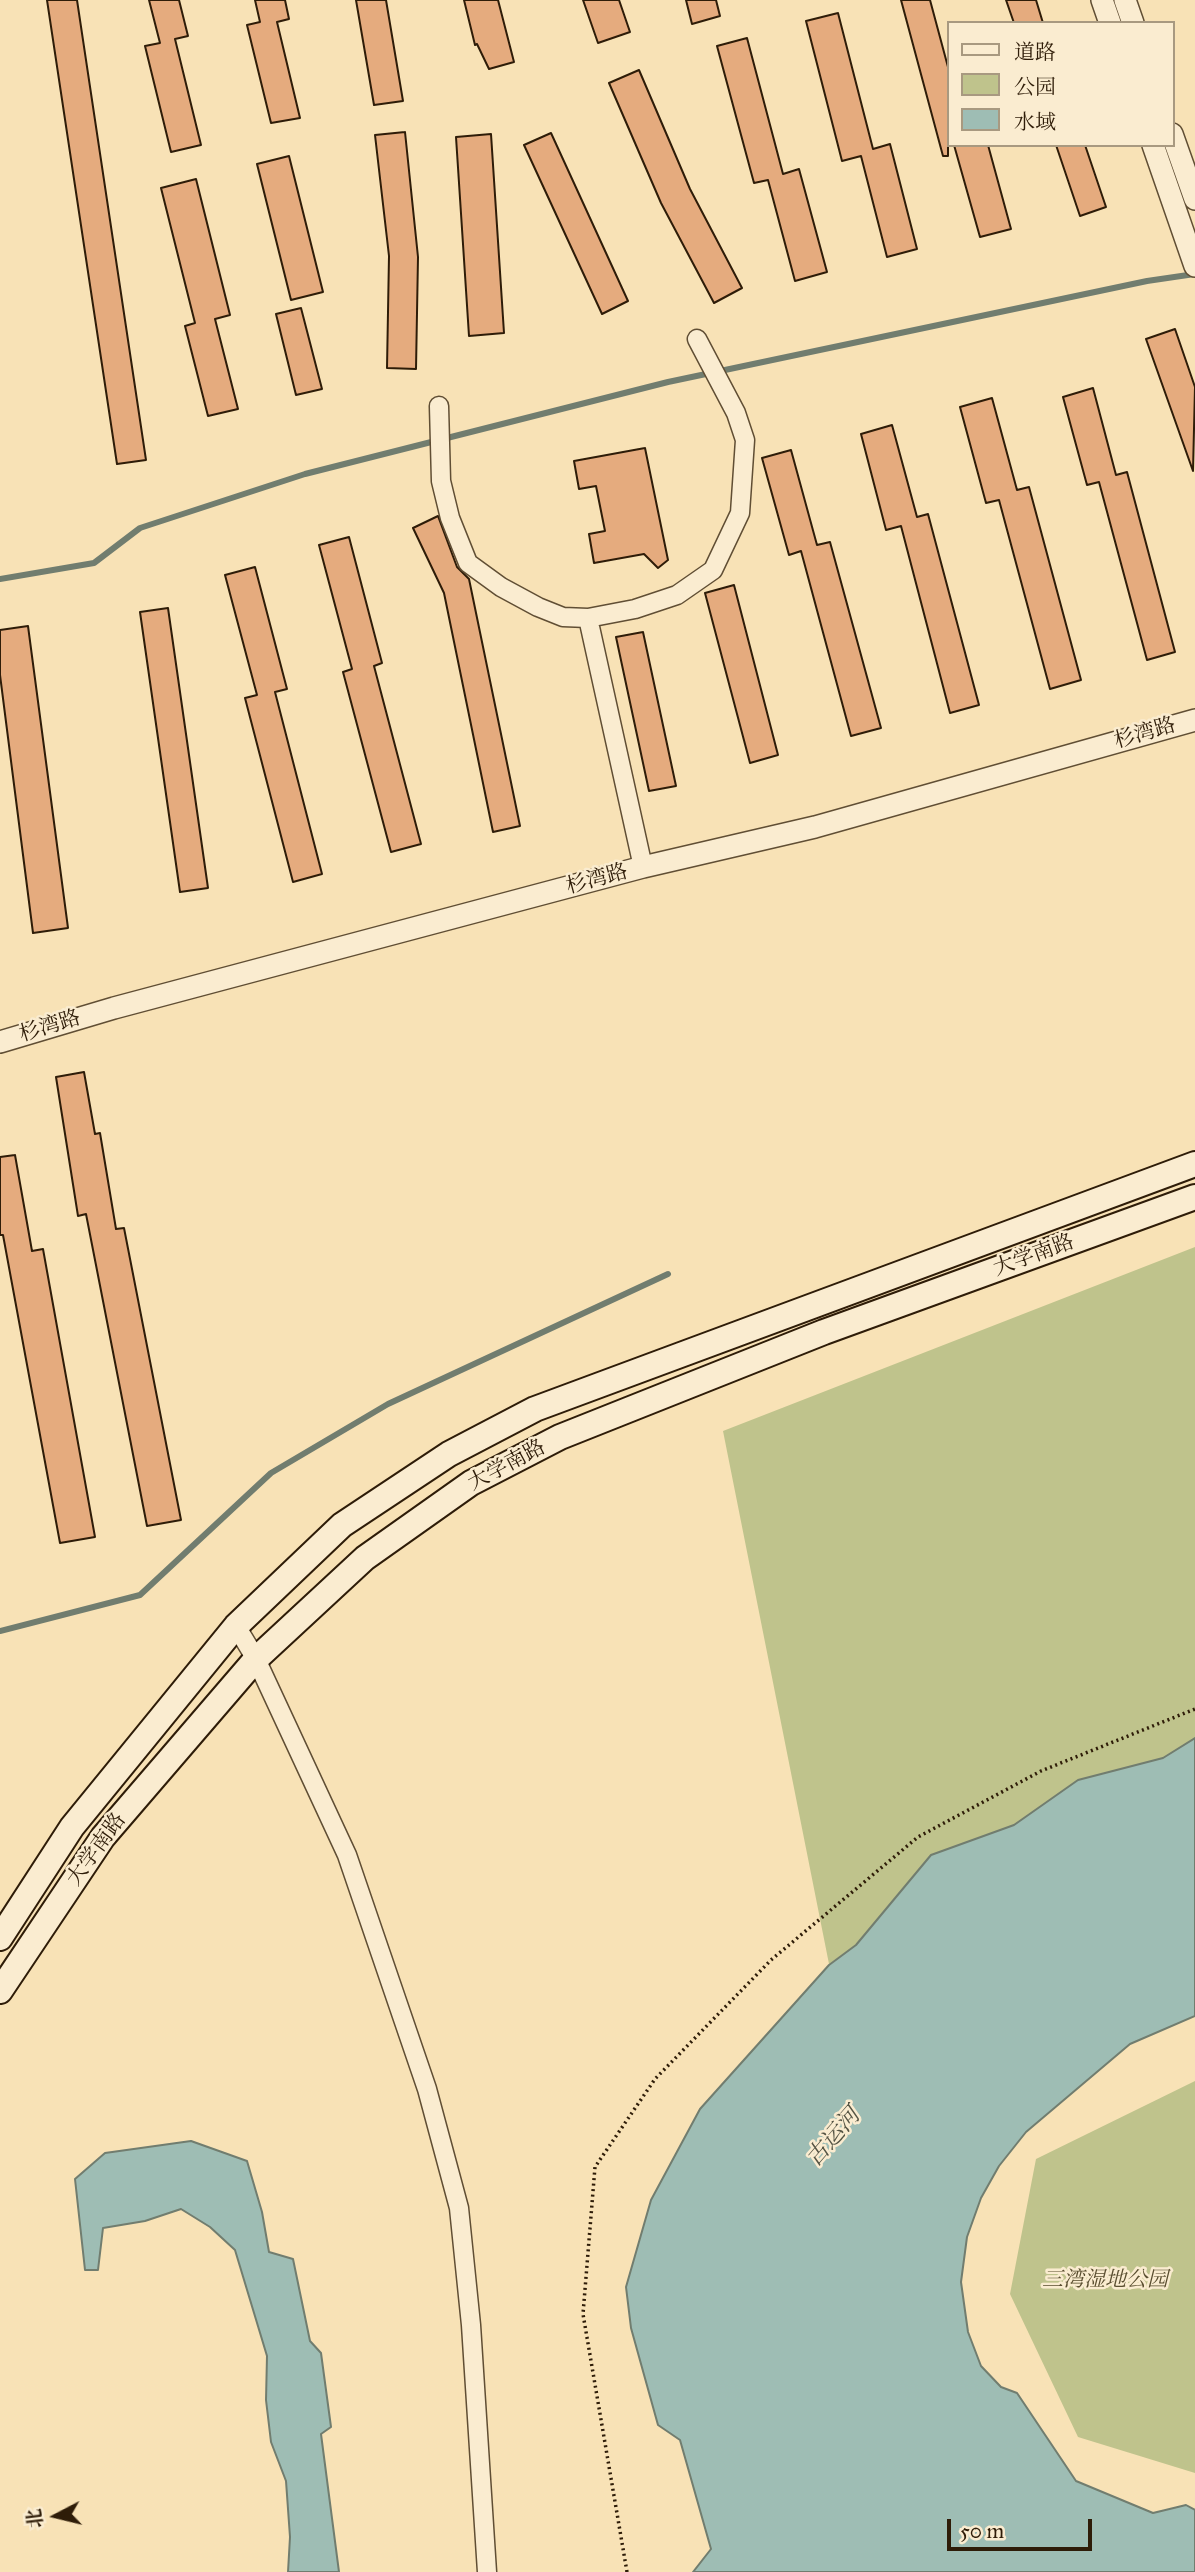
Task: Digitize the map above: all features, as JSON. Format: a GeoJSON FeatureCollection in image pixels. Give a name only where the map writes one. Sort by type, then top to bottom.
{"type":"FeatureCollection","features":[{"type":"Feature","properties":{"kind":"main road","name":"大学南路"},"geometry":{"type":"LineString","coordinates":[[0,1938],[72,1827],[236,1626],[342,1525],[449,1454],[535,1409],[1195,1164]]}},
{"type":"Feature","properties":{"kind":"main road","name":"大学南路"},"geometry":{"type":"LineString","coordinates":[[0,1991],[103,1838],[256,1659],[365,1558],[471,1483],[560,1437],[824,1332],[1195,1197]]}},
{"type":"Feature","properties":{"kind":"street"},"geometry":{"type":"LineString","coordinates":[[1102,0],[1109,21]]}},
{"type":"Feature","properties":{"kind":"street"},"geometry":{"type":"LineString","coordinates":[[1125,0],[1132,21]]}},
{"type":"Feature","properties":{"kind":"street"},"geometry":{"type":"LineString","coordinates":[[1174,140],[1195,199]]}},
{"type":"Feature","properties":{"kind":"street"},"geometry":{"type":"LineString","coordinates":[[1154,147],[1195,266]]}},
{"type":"Feature","properties":{"kind":"street"},"geometry":{"type":"LineString","coordinates":[[439,407],[442,481],[450,518],[468,563],[501,587],[563,617],[588,618],[635,609],[677,595],[713,570],[740,513],[745,440],[736,413],[697,339]]}},
{"type":"Feature","properties":{"kind":"street"},"geometry":{"type":"LineString","coordinates":[[588,618],[643,867]]}},
{"type":"Feature","properties":{"kind":"street","name":"杉湾路"},"geometry":{"type":"LineString","coordinates":[[0,1042],[114,1008],[643,867],[815,827],[1195,720]]}},
{"type":"Feature","properties":{"kind":"street"},"geometry":{"type":"LineString","coordinates":[[236,1626],[256,1659],[347,1856],[427,2089],[459,2208],[471,2325],[487,2572]]}},
{"type":"Feature","properties":{"kind":"path"},"geometry":{"type":"LineString","coordinates":[[627,2572],[583,2314],[595,2167],[655,2079],[771,1960],[918,1837],[1041,1771],[1135,1736],[1195,1709]]}},
{"type":"Feature","properties":{"kind":"green space"},"geometry":{"type":"Polygon","coordinates":[[[1195,1247],[1195,1738],[1163,1758],[1078,1780],[1014,1825],[931,1855],[856,1945],[829,1964],[723,1431],[1195,1247]]]}},
{"type":"Feature","properties":{"kind":"green space","name":"三湾湿地公园"},"geometry":{"type":"Polygon","coordinates":[[[1195,2081],[1195,2473],[1078,2437],[1010,2294],[1036,2159],[1195,2081]]]}},
{"type":"Feature","properties":{"kind":"water","name":"古运河"},"geometry":{"type":"Polygon","coordinates":[[[1195,1738],[1195,2016],[1130,2044],[1026,2132],[999,2166],[981,2198],[967,2237],[961,2282],[968,2332],[981,2366],[1001,2387],[1017,2393],[1076,2481],[1153,2513],[1186,2505],[1195,2510],[1195,2572],[693,2572],[711,2549],[680,2440],[658,2425],[631,2328],[626,2287],[651,2200],[700,2109],[829,1965],[856,1945],[931,1855],[1014,1825],[1078,1780],[1163,1758],[1195,1738]]]}},
{"type":"Feature","properties":{"kind":"water"},"geometry":{"type":"Polygon","coordinates":[[[191,2141],[247,2161],[262,2212],[269,2252],[293,2259],[310,2341],[321,2353],[331,2427],[321,2434],[339,2572],[288,2572],[290,2537],[286,2481],[271,2442],[266,2400],[267,2356],[235,2250],[210,2227],[181,2209],[145,2221],[103,2228],[98,2270],[85,2270],[75,2179],[105,2153],[191,2141]]]}},
{"type":"Feature","properties":{"kind":"building"},"geometry":{"type":"Polygon","coordinates":[[[47,0],[77,0],[146,460],[117,464],[47,0]]]}},
{"type":"Feature","properties":{"kind":"building"},"geometry":{"type":"Polygon","coordinates":[[[149,0],[179,0],[188,36],[175,39],[201,145],[171,152],[145,46],[160,43],[149,0]]]}},
{"type":"Feature","properties":{"kind":"building"},"geometry":{"type":"Polygon","coordinates":[[[255,0],[285,0],[289,19],[277,22],[300,118],[271,123],[247,25],[260,22],[255,0]]]}},
{"type":"Feature","properties":{"kind":"building"},"geometry":{"type":"Polygon","coordinates":[[[356,0],[386,0],[403,101],[374,105],[356,0]]]}},
{"type":"Feature","properties":{"kind":"building"},"geometry":{"type":"Polygon","coordinates":[[[464,0],[498,0],[514,62],[489,69],[477,44],[475,45],[464,0]]]}},
{"type":"Feature","properties":{"kind":"building"},"geometry":{"type":"Polygon","coordinates":[[[583,0],[619,0],[630,32],[598,43],[583,0]]]}},
{"type":"Feature","properties":{"kind":"building"},"geometry":{"type":"Polygon","coordinates":[[[686,0],[716,0],[720,16],[692,24],[686,0]]]}},
{"type":"Feature","properties":{"kind":"building"},"geometry":{"type":"Polygon","coordinates":[[[901,0],[930,0],[946,60],[948,156],[943,156],[901,0]]]}},
{"type":"Feature","properties":{"kind":"building"},"geometry":{"type":"Polygon","coordinates":[[[1006,0],[1036,0],[1042,21],[1013,21],[1006,0]]]}},
{"type":"Feature","properties":{"kind":"building"},"geometry":{"type":"Polygon","coordinates":[[[838,13],[873,149],[890,144],[917,249],[887,257],[861,156],[842,161],[806,21],[838,13]]]}},
{"type":"Feature","properties":{"kind":"building"},"geometry":{"type":"Polygon","coordinates":[[[747,38],[783,174],[799,169],[827,272],[795,281],[768,180],[754,183],[717,46],[747,38]]]}},
{"type":"Feature","properties":{"kind":"building"},"geometry":{"type":"Polygon","coordinates":[[[639,70],[690,189],[742,288],[714,303],[661,203],[609,83],[639,70]]]}},
{"type":"Feature","properties":{"kind":"building"},"geometry":{"type":"Polygon","coordinates":[[[405,132],[418,257],[416,369],[387,368],[389,256],[375,135],[405,132]]]}},
{"type":"Feature","properties":{"kind":"building"},"geometry":{"type":"Polygon","coordinates":[[[551,133],[628,301],[602,314],[524,145],[551,133]]]}},
{"type":"Feature","properties":{"kind":"building"},"geometry":{"type":"Polygon","coordinates":[[[491,134],[504,333],[469,336],[456,137],[491,134]]]}},
{"type":"Feature","properties":{"kind":"building"},"geometry":{"type":"Polygon","coordinates":[[[955,147],[989,147],[1011,229],[980,237],[955,147]]]}},
{"type":"Feature","properties":{"kind":"building"},"geometry":{"type":"Polygon","coordinates":[[[1057,147],[1086,147],[1106,207],[1080,216],[1057,147]]]}},
{"type":"Feature","properties":{"kind":"building"},"geometry":{"type":"Polygon","coordinates":[[[289,156],[323,292],[291,300],[257,164],[289,156]]]}},
{"type":"Feature","properties":{"kind":"building"},"geometry":{"type":"Polygon","coordinates":[[[196,179],[230,315],[215,319],[238,409],[208,416],[185,326],[195,323],[161,188],[196,179]]]}},
{"type":"Feature","properties":{"kind":"building"},"geometry":{"type":"Polygon","coordinates":[[[301,308],[322,389],[296,395],[276,314],[301,308]]]}},
{"type":"Feature","properties":{"kind":"building"},"geometry":{"type":"Polygon","coordinates":[[[1175,329],[1195,387],[1193,471],[1146,339],[1175,329]]]}},
{"type":"Feature","properties":{"kind":"building"},"geometry":{"type":"Polygon","coordinates":[[[1093,388],[1116,475],[1127,472],[1175,652],[1147,660],[1099,482],[1087,485],[1063,397],[1093,388]]]}},
{"type":"Feature","properties":{"kind":"building"},"geometry":{"type":"Polygon","coordinates":[[[992,398],[1017,490],[1029,487],[1081,680],[1050,689],[999,500],[986,503],[960,407],[992,398]]]}},
{"type":"Feature","properties":{"kind":"building"},"geometry":{"type":"Polygon","coordinates":[[[892,425],[917,517],[928,514],[979,705],[950,713],[901,526],[886,530],[861,434],[892,425]]]}},
{"type":"Feature","properties":{"kind":"building"},"geometry":{"type":"Polygon","coordinates":[[[645,448],[668,560],[658,568],[644,554],[594,563],[589,534],[605,531],[596,486],[579,489],[574,461],[645,448]]]}},
{"type":"Feature","properties":{"kind":"building"},"geometry":{"type":"Polygon","coordinates":[[[791,450],[817,545],[830,542],[881,728],[851,736],[801,551],[789,555],[762,458],[791,450]]]}},
{"type":"Feature","properties":{"kind":"building"},"geometry":{"type":"Polygon","coordinates":[[[438,516],[457,567],[469,579],[520,826],[493,832],[444,593],[413,528],[438,516]]]}},
{"type":"Feature","properties":{"kind":"building"},"geometry":{"type":"Polygon","coordinates":[[[349,537],[382,663],[374,666],[421,844],[391,852],[343,672],[352,669],[319,545],[349,537]]]}},
{"type":"Feature","properties":{"kind":"building"},"geometry":{"type":"Polygon","coordinates":[[[255,567],[287,689],[275,692],[322,874],[293,882],[245,698],[257,695],[225,575],[255,567]]]}},
{"type":"Feature","properties":{"kind":"building"},"geometry":{"type":"Polygon","coordinates":[[[734,585],[778,755],[750,763],[705,593],[734,585]]]}},
{"type":"Feature","properties":{"kind":"building"},"geometry":{"type":"Polygon","coordinates":[[[168,608],[208,888],[180,892],[140,612],[168,608]]]}},
{"type":"Feature","properties":{"kind":"building"},"geometry":{"type":"Polygon","coordinates":[[[28,626],[68,928],[33,933],[0,675],[0,630],[28,626]]]}},
{"type":"Feature","properties":{"kind":"building"},"geometry":{"type":"Polygon","coordinates":[[[643,632],[676,786],[649,791],[616,637],[643,632]]]}},
{"type":"Feature","properties":{"kind":"building"},"geometry":{"type":"Polygon","coordinates":[[[84,1072],[95,1134],[100,1133],[116,1229],[124,1228],[181,1520],[147,1526],[86,1214],[78,1216],[56,1077],[84,1072]]]}},
{"type":"Feature","properties":{"kind":"building"},"geometry":{"type":"Polygon","coordinates":[[[15,1155],[32,1251],[43,1249],[95,1537],[60,1543],[3,1235],[0,1235],[0,1157],[15,1155]]]}},
{"type":"Feature","properties":{"kind":"waterway"},"geometry":{"type":"LineString","coordinates":[[0,579],[94,563],[140,528],[305,474],[668,382],[1147,281],[1195,274]]}},
{"type":"Feature","properties":{"kind":"waterway"},"geometry":{"type":"LineString","coordinates":[[0,1631],[140,1595],[271,1473],[388,1404],[668,1274]]}}]}
